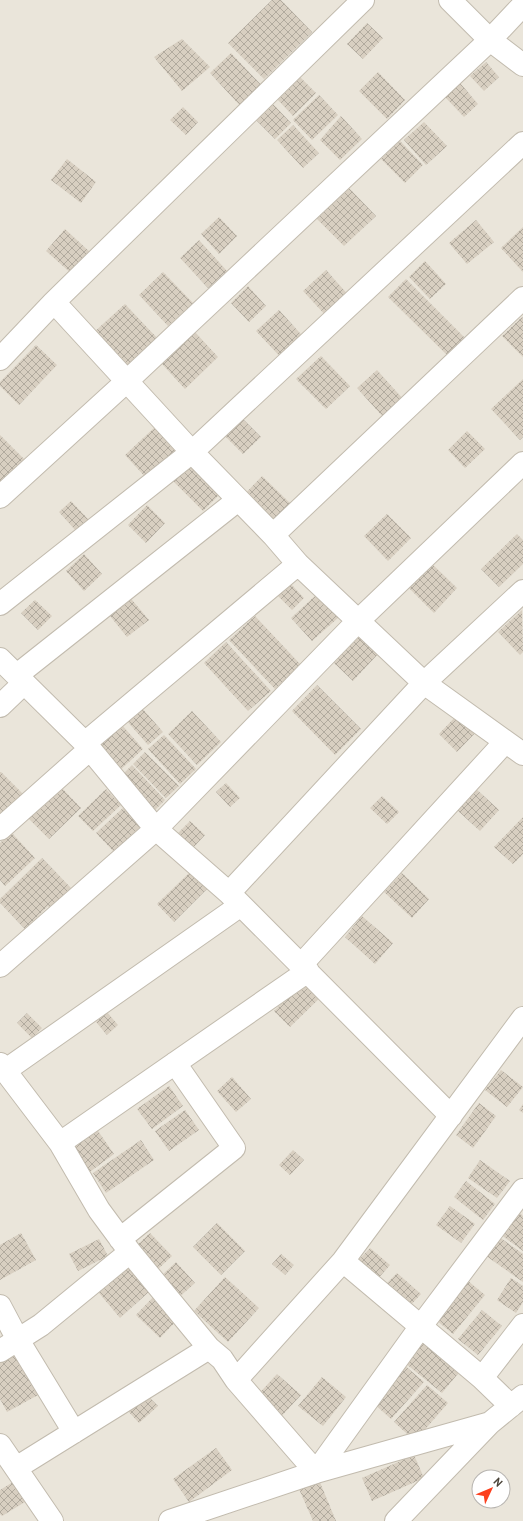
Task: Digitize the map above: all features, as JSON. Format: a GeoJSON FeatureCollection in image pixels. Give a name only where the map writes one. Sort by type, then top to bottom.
{"type":"FeatureCollection","features":[{"type":"Feature","properties":{"kind":"street"},"geometry":{"type":"LineString","coordinates":[[0,358],[54,302],[363,0]]}},
{"type":"Feature","properties":{"kind":"street"},"geometry":{"type":"LineString","coordinates":[[450,0],[490,40],[523,65]]}},
{"type":"Feature","properties":{"kind":"street"},"geometry":{"type":"LineString","coordinates":[[0,497],[490,40],[523,5]]}},
{"type":"Feature","properties":{"kind":"street"},"geometry":{"type":"LineString","coordinates":[[0,604],[192,452],[523,143]]}},
{"type":"Feature","properties":{"kind":"street"},"geometry":{"type":"LineString","coordinates":[[273,536],[523,298]]}},
{"type":"Feature","properties":{"kind":"street"},"geometry":{"type":"LineString","coordinates":[[54,302],[192,452],[298,564],[424,683],[523,754]]}},
{"type":"Feature","properties":{"kind":"street"},"geometry":{"type":"LineString","coordinates":[[0,966],[156,829],[358,621],[523,463]]}},
{"type":"Feature","properties":{"kind":"street"},"geometry":{"type":"LineString","coordinates":[[0,706],[21,679],[238,500]]}},
{"type":"Feature","properties":{"kind":"street"},"geometry":{"type":"LineString","coordinates":[[0,829],[88,746],[298,564]]}},
{"type":"Feature","properties":{"kind":"street"},"geometry":{"type":"LineString","coordinates":[[316,1472],[236,1380],[222,1359],[209,1348],[125,1246],[99,1210],[60,1143],[3,1067],[235,899],[424,683],[523,591]]}},
{"type":"Feature","properties":{"kind":"street"},"geometry":{"type":"LineString","coordinates":[[0,659],[88,746],[156,829],[235,899],[451,1116]]}},
{"type":"Feature","properties":{"kind":"street"},"geometry":{"type":"LineString","coordinates":[[60,1143],[175,1063],[304,968],[505,742]]}},
{"type":"Feature","properties":{"kind":"street"},"geometry":{"type":"LineString","coordinates":[[236,1380],[343,1261],[523,1018]]}},
{"type":"Feature","properties":{"kind":"street"},"geometry":{"type":"LineString","coordinates":[[0,1352],[41,1325],[125,1246],[234,1148],[175,1063]]}},
{"type":"Feature","properties":{"kind":"street"},"geometry":{"type":"LineString","coordinates":[[316,1472],[421,1326],[523,1190]]}},
{"type":"Feature","properties":{"kind":"street"},"geometry":{"type":"LineString","coordinates":[[343,1261],[482,1378],[517,1401],[490,1423],[403,1513],[380,1521]]}},
{"type":"Feature","properties":{"kind":"street"},"geometry":{"type":"LineString","coordinates":[[0,1306],[18,1340],[74,1432]]}},
{"type":"Feature","properties":{"kind":"street"},"geometry":{"type":"LineString","coordinates":[[482,1378],[523,1325]]}},
{"type":"Feature","properties":{"kind":"street"},"geometry":{"type":"LineString","coordinates":[[16,1468],[209,1348]]}},
{"type":"Feature","properties":{"kind":"street"},"geometry":{"type":"LineString","coordinates":[[170,1521],[316,1472],[490,1423]]}},
{"type":"Feature","properties":{"kind":"street"},"geometry":{"type":"LineString","coordinates":[[0,1445],[52,1521]]}},
{"type":"Feature","properties":{"kind":"shaded area"},"geometry":{"type":"Polygon","coordinates":[[[0,0],[523,0],[523,1521],[0,1521],[0,0]]]}},
{"type":"Feature","properties":{"kind":"building"},"geometry":{"type":"Polygon","coordinates":[[[272,0],[281,0],[312,32],[264,79],[228,43],[272,0]]]}},
{"type":"Feature","properties":{"kind":"building"},"geometry":{"type":"Polygon","coordinates":[[[367,23],[383,38],[363,59],[347,44],[367,23]]]}},
{"type":"Feature","properties":{"kind":"building"},"geometry":{"type":"Polygon","coordinates":[[[182,39],[210,67],[182,91],[154,57],[182,39]]]}},
{"type":"Feature","properties":{"kind":"building"},"geometry":{"type":"Polygon","coordinates":[[[231,53],[266,90],[244,110],[210,73],[231,53]]]}},
{"type":"Feature","properties":{"kind":"building"},"geometry":{"type":"Polygon","coordinates":[[[486,62],[499,77],[484,91],[470,76],[486,62]]]}},
{"type":"Feature","properties":{"kind":"building"},"geometry":{"type":"Polygon","coordinates":[[[378,72],[405,100],[387,119],[359,91],[378,72]]]}},
{"type":"Feature","properties":{"kind":"building"},"geometry":{"type":"Polygon","coordinates":[[[299,76],[316,93],[293,116],[277,99],[299,76]]]}},
{"type":"Feature","properties":{"kind":"building"},"geometry":{"type":"Polygon","coordinates":[[[460,83],[478,104],[464,117],[445,97],[460,83]]]}},
{"type":"Feature","properties":{"kind":"building"},"geometry":{"type":"Polygon","coordinates":[[[319,95],[338,115],[312,140],[293,120],[319,95]]]}},
{"type":"Feature","properties":{"kind":"building"},"geometry":{"type":"Polygon","coordinates":[[[273,104],[291,123],[275,139],[256,120],[273,104]]]}},
{"type":"Feature","properties":{"kind":"building"},"geometry":{"type":"Polygon","coordinates":[[[183,107],[198,122],[186,135],[170,120],[183,107]]]}},
{"type":"Feature","properties":{"kind":"building"},"geometry":{"type":"Polygon","coordinates":[[[341,116],[362,139],[340,160],[320,140],[341,116]]]}},
{"type":"Feature","properties":{"kind":"building"},"geometry":{"type":"Polygon","coordinates":[[[424,122],[447,146],[426,165],[404,140],[424,122]]]}},
{"type":"Feature","properties":{"kind":"building"},"geometry":{"type":"Polygon","coordinates":[[[293,125],[319,153],[303,168],[277,140],[293,125]]]}},
{"type":"Feature","properties":{"kind":"building"},"geometry":{"type":"Polygon","coordinates":[[[400,141],[423,165],[405,183],[381,159],[400,141]]]}},
{"type":"Feature","properties":{"kind":"building"},"geometry":{"type":"Polygon","coordinates":[[[67,159],[96,182],[81,203],[51,180],[67,159]]]}},
{"type":"Feature","properties":{"kind":"building"},"geometry":{"type":"Polygon","coordinates":[[[349,188],[376,216],[344,246],[317,219],[349,188]]]}},
{"type":"Feature","properties":{"kind":"building"},"geometry":{"type":"Polygon","coordinates":[[[219,217],[237,236],[219,254],[201,234],[219,217]]]}},
{"type":"Feature","properties":{"kind":"building"},"geometry":{"type":"Polygon","coordinates":[[[476,220],[494,242],[467,264],[449,243],[476,220]]]}},
{"type":"Feature","properties":{"kind":"building"},"geometry":{"type":"Polygon","coordinates":[[[523,227],[523,272],[501,248],[523,227]]]}},
{"type":"Feature","properties":{"kind":"building"},"geometry":{"type":"Polygon","coordinates":[[[65,229],[91,253],[72,274],[46,251],[65,229]]]}},
{"type":"Feature","properties":{"kind":"building"},"geometry":{"type":"Polygon","coordinates":[[[199,240],[227,271],[208,288],[180,258],[199,240]]]}},
{"type":"Feature","properties":{"kind":"building"},"geometry":{"type":"Polygon","coordinates":[[[425,261],[446,284],[430,299],[409,277],[425,261]]]}},
{"type":"Feature","properties":{"kind":"building"},"geometry":{"type":"Polygon","coordinates":[[[326,270],[352,299],[329,319],[303,291],[326,270]]]}},
{"type":"Feature","properties":{"kind":"building"},"geometry":{"type":"Polygon","coordinates":[[[163,272],[193,303],[168,326],[139,295],[163,272]]]}},
{"type":"Feature","properties":{"kind":"building"},"geometry":{"type":"Polygon","coordinates":[[[406,279],[468,341],[450,358],[388,297],[406,279]]]}},
{"type":"Feature","properties":{"kind":"building"},"geometry":{"type":"Polygon","coordinates":[[[248,286],[266,306],[249,322],[231,303],[248,286]]]}},
{"type":"Feature","properties":{"kind":"building"},"geometry":{"type":"Polygon","coordinates":[[[125,304],[158,339],[126,369],[92,334],[125,304]]]}},
{"type":"Feature","properties":{"kind":"building"},"geometry":{"type":"Polygon","coordinates":[[[279,310],[308,342],[286,363],[256,331],[279,310]]]}},
{"type":"Feature","properties":{"kind":"building"},"geometry":{"type":"Polygon","coordinates":[[[522,317],[523,318],[523,357],[502,336],[522,317]]]}},
{"type":"Feature","properties":{"kind":"building"},"geometry":{"type":"Polygon","coordinates":[[[195,332],[218,357],[185,389],[162,364],[195,332]]]}},
{"type":"Feature","properties":{"kind":"building"},"geometry":{"type":"Polygon","coordinates":[[[36,345],[57,365],[19,405],[0,386],[0,382],[36,345]]]}},
{"type":"Feature","properties":{"kind":"building"},"geometry":{"type":"Polygon","coordinates":[[[321,356],[350,386],[326,409],[296,379],[321,356]]]}},
{"type":"Feature","properties":{"kind":"building"},"geometry":{"type":"Polygon","coordinates":[[[377,370],[404,400],[384,418],[357,388],[377,370]]]}},
{"type":"Feature","properties":{"kind":"building"},"geometry":{"type":"Polygon","coordinates":[[[523,379],[523,437],[520,440],[491,409],[523,379]]]}},
{"type":"Feature","properties":{"kind":"building"},"geometry":{"type":"Polygon","coordinates":[[[243,419],[261,437],[243,454],[225,436],[243,419]]]}},
{"type":"Feature","properties":{"kind":"building"},"geometry":{"type":"Polygon","coordinates":[[[155,427],[179,451],[149,481],[125,455],[155,427]]]}},
{"type":"Feature","properties":{"kind":"building"},"geometry":{"type":"Polygon","coordinates":[[[467,431],[485,449],[465,468],[448,450],[467,431]]]}},
{"type":"Feature","properties":{"kind":"building"},"geometry":{"type":"Polygon","coordinates":[[[0,435],[24,459],[0,484],[0,435]]]}},
{"type":"Feature","properties":{"kind":"building"},"geometry":{"type":"Polygon","coordinates":[[[187,463],[219,495],[203,511],[171,479],[187,463]]]}},
{"type":"Feature","properties":{"kind":"building"},"geometry":{"type":"Polygon","coordinates":[[[262,476],[294,507],[276,526],[244,495],[262,476]]]}},
{"type":"Feature","properties":{"kind":"building"},"geometry":{"type":"Polygon","coordinates":[[[71,501],[89,520],[76,531],[59,512],[71,501]]]}},
{"type":"Feature","properties":{"kind":"building"},"geometry":{"type":"Polygon","coordinates":[[[147,505],[165,523],[146,543],[128,525],[147,505]]]}},
{"type":"Feature","properties":{"kind":"building"},"geometry":{"type":"Polygon","coordinates":[[[387,514],[411,538],[388,561],[364,536],[387,514]]]}},
{"type":"Feature","properties":{"kind":"building"},"geometry":{"type":"Polygon","coordinates":[[[517,534],[523,540],[523,564],[499,587],[481,569],[517,534]]]}},
{"type":"Feature","properties":{"kind":"building"},"geometry":{"type":"Polygon","coordinates":[[[84,554],[102,574],[84,591],[66,571],[84,554]]]}},
{"type":"Feature","properties":{"kind":"building"},"geometry":{"type":"Polygon","coordinates":[[[429,561],[457,588],[434,613],[406,585],[429,561]]]}},
{"type":"Feature","properties":{"kind":"building"},"geometry":{"type":"Polygon","coordinates":[[[289,582],[304,598],[292,610],[276,594],[289,582]]]}},
{"type":"Feature","properties":{"kind":"building"},"geometry":{"type":"Polygon","coordinates":[[[127,594],[149,620],[127,637],[106,611],[127,594]]]}},
{"type":"Feature","properties":{"kind":"building"},"geometry":{"type":"Polygon","coordinates":[[[317,594],[339,617],[312,641],[291,618],[317,594]]]}},
{"type":"Feature","properties":{"kind":"building"},"geometry":{"type":"Polygon","coordinates":[[[35,600],[52,616],[38,630],[21,613],[35,600]]]}},
{"type":"Feature","properties":{"kind":"building"},"geometry":{"type":"Polygon","coordinates":[[[522,610],[523,652],[520,655],[498,632],[522,610]]]}},
{"type":"Feature","properties":{"kind":"building"},"geometry":{"type":"Polygon","coordinates":[[[255,616],[301,665],[275,689],[229,640],[255,616]]]}},
{"type":"Feature","properties":{"kind":"building"},"geometry":{"type":"Polygon","coordinates":[[[360,636],[378,654],[353,681],[334,663],[360,636]]]}},
{"type":"Feature","properties":{"kind":"building"},"geometry":{"type":"Polygon","coordinates":[[[226,642],[271,691],[248,711],[204,663],[226,642]]]}},
{"type":"Feature","properties":{"kind":"building"},"geometry":{"type":"Polygon","coordinates":[[[317,685],[361,729],[335,755],[292,711],[317,685]]]}},
{"type":"Feature","properties":{"kind":"building"},"geometry":{"type":"Polygon","coordinates":[[[141,707],[163,732],[148,745],[126,720],[141,707]]]}},
{"type":"Feature","properties":{"kind":"building"},"geometry":{"type":"Polygon","coordinates":[[[192,711],[221,742],[197,765],[168,734],[192,711]]]}},
{"type":"Feature","properties":{"kind":"building"},"geometry":{"type":"Polygon","coordinates":[[[459,713],[477,731],[457,752],[439,734],[459,713]]]}},
{"type":"Feature","properties":{"kind":"building"},"geometry":{"type":"Polygon","coordinates":[[[122,725],[143,749],[117,773],[95,749],[122,725]]]}},
{"type":"Feature","properties":{"kind":"building"},"geometry":{"type":"Polygon","coordinates":[[[164,735],[196,769],[180,784],[148,749],[164,735]]]}},
{"type":"Feature","properties":{"kind":"building"},"geometry":{"type":"Polygon","coordinates":[[[145,752],[179,786],[166,798],[133,764],[145,752]]]}},
{"type":"Feature","properties":{"kind":"building"},"geometry":{"type":"Polygon","coordinates":[[[132,765],[165,800],[153,812],[120,777],[132,765]]]}},
{"type":"Feature","properties":{"kind":"building"},"geometry":{"type":"Polygon","coordinates":[[[0,772],[27,798],[0,824],[0,772]]]}},
{"type":"Feature","properties":{"kind":"building"},"geometry":{"type":"Polygon","coordinates":[[[226,783],[240,798],[230,807],[216,792],[226,783]]]}},
{"type":"Feature","properties":{"kind":"building"},"geometry":{"type":"Polygon","coordinates":[[[60,786],[81,808],[49,839],[27,817],[60,786]]]}},
{"type":"Feature","properties":{"kind":"building"},"geometry":{"type":"Polygon","coordinates":[[[475,788],[499,810],[480,831],[456,809],[475,788]]]}},
{"type":"Feature","properties":{"kind":"building"},"geometry":{"type":"Polygon","coordinates":[[[106,789],[121,805],[93,831],[78,816],[106,789]]]}},
{"type":"Feature","properties":{"kind":"building"},"geometry":{"type":"Polygon","coordinates":[[[382,796],[399,812],[387,824],[370,808],[382,796]]]}},
{"type":"Feature","properties":{"kind":"building"},"geometry":{"type":"Polygon","coordinates":[[[123,808],[141,826],[114,852],[96,833],[123,808]]]}},
{"type":"Feature","properties":{"kind":"building"},"geometry":{"type":"Polygon","coordinates":[[[523,817],[523,854],[513,864],[494,847],[523,817]]]}},
{"type":"Feature","properties":{"kind":"building"},"geometry":{"type":"Polygon","coordinates":[[[190,821],[205,835],[191,850],[176,835],[190,821]]]}},
{"type":"Feature","properties":{"kind":"building"},"geometry":{"type":"Polygon","coordinates":[[[11,832],[35,858],[5,886],[0,880],[0,843],[11,832]]]}},
{"type":"Feature","properties":{"kind":"building"},"geometry":{"type":"Polygon","coordinates":[[[42,858],[71,888],[50,909],[48,906],[25,929],[0,903],[0,899],[42,858]]]}},
{"type":"Feature","properties":{"kind":"building"},"geometry":{"type":"Polygon","coordinates":[[[190,872],[207,889],[174,922],[157,904],[190,872]]]}},
{"type":"Feature","properties":{"kind":"building"},"geometry":{"type":"Polygon","coordinates":[[[402,873],[429,899],[412,918],[384,892],[402,873]]]}},
{"type":"Feature","properties":{"kind":"building"},"geometry":{"type":"Polygon","coordinates":[[[362,916],[393,943],[375,964],[345,937],[362,916]]]}},
{"type":"Feature","properties":{"kind":"building"},"geometry":{"type":"Polygon","coordinates":[[[309,977],[325,993],[290,1027],[274,1011],[309,977]]]}},
{"type":"Feature","properties":{"kind":"building"},"geometry":{"type":"Polygon","coordinates":[[[107,1012],[118,1025],[107,1035],[96,1022],[107,1012]]]}},
{"type":"Feature","properties":{"kind":"building"},"geometry":{"type":"Polygon","coordinates":[[[27,1013],[42,1028],[32,1038],[17,1023],[27,1013]]]}},
{"type":"Feature","properties":{"kind":"building"},"geometry":{"type":"Polygon","coordinates":[[[501,1070],[523,1087],[507,1107],[485,1090],[501,1070]]]}},
{"type":"Feature","properties":{"kind":"building"},"geometry":{"type":"Polygon","coordinates":[[[232,1077],[251,1099],[236,1112],[217,1091],[232,1077]]]}},
{"type":"Feature","properties":{"kind":"building"},"geometry":{"type":"Polygon","coordinates":[[[169,1086],[183,1106],[152,1129],[137,1109],[169,1086]]]}},
{"type":"Feature","properties":{"kind":"building"},"geometry":{"type":"Polygon","coordinates":[[[479,1103],[496,1116],[473,1148],[456,1135],[479,1103]]]}},
{"type":"Feature","properties":{"kind":"building"},"geometry":{"type":"Polygon","coordinates":[[[523,1104],[523,1113],[519,1110],[523,1104]]]}},
{"type":"Feature","properties":{"kind":"building"},"geometry":{"type":"Polygon","coordinates":[[[185,1110],[199,1130],[169,1151],[155,1131],[185,1110]]]}},
{"type":"Feature","properties":{"kind":"building"},"geometry":{"type":"Polygon","coordinates":[[[96,1128],[114,1154],[87,1174],[68,1147],[96,1128]]]}},
{"type":"Feature","properties":{"kind":"building"},"geometry":{"type":"Polygon","coordinates":[[[141,1140],[154,1160],[106,1193],[93,1173],[141,1140]]]}},
{"type":"Feature","properties":{"kind":"building"},"geometry":{"type":"Polygon","coordinates":[[[293,1150],[304,1160],[290,1175],[279,1165],[293,1150]]]}},
{"type":"Feature","properties":{"kind":"building"},"geometry":{"type":"Polygon","coordinates":[[[480,1160],[510,1181],[497,1198],[468,1178],[480,1160]]]}},
{"type":"Feature","properties":{"kind":"building"},"geometry":{"type":"Polygon","coordinates":[[[466,1181],[495,1204],[483,1220],[454,1197],[466,1181]]]}},
{"type":"Feature","properties":{"kind":"building"},"geometry":{"type":"Polygon","coordinates":[[[450,1206],[475,1224],[461,1243],[436,1225],[450,1206]]]}},
{"type":"Feature","properties":{"kind":"building"},"geometry":{"type":"Polygon","coordinates":[[[517,1211],[523,1216],[523,1251],[500,1234],[517,1211]]]}},
{"type":"Feature","properties":{"kind":"building"},"geometry":{"type":"Polygon","coordinates":[[[217,1223],[245,1251],[221,1275],[193,1247],[217,1223]]]}},
{"type":"Feature","properties":{"kind":"building"},"geometry":{"type":"Polygon","coordinates":[[[21,1233],[36,1260],[0,1280],[0,1245],[21,1233]]]}},
{"type":"Feature","properties":{"kind":"building"},"geometry":{"type":"Polygon","coordinates":[[[150,1233],[172,1256],[156,1271],[134,1248],[150,1233]]]}},
{"type":"Feature","properties":{"kind":"building"},"geometry":{"type":"Polygon","coordinates":[[[495,1234],[523,1254],[523,1282],[482,1253],[495,1234]]]}},
{"type":"Feature","properties":{"kind":"building"},"geometry":{"type":"Polygon","coordinates":[[[99,1239],[108,1256],[78,1271],[69,1254],[99,1239]]]}},
{"type":"Feature","properties":{"kind":"building"},"geometry":{"type":"Polygon","coordinates":[[[370,1248],[390,1265],[375,1282],[355,1264],[370,1248]]]}},
{"type":"Feature","properties":{"kind":"building"},"geometry":{"type":"Polygon","coordinates":[[[281,1254],[294,1265],[285,1275],[272,1264],[281,1254]]]}},
{"type":"Feature","properties":{"kind":"building"},"geometry":{"type":"Polygon","coordinates":[[[176,1262],[195,1283],[177,1299],[159,1278],[176,1262]]]}},
{"type":"Feature","properties":{"kind":"building"},"geometry":{"type":"Polygon","coordinates":[[[130,1266],[151,1290],[120,1318],[99,1293],[130,1266]]]}},
{"type":"Feature","properties":{"kind":"building"},"geometry":{"type":"Polygon","coordinates":[[[397,1273],[421,1294],[406,1310],[382,1288],[397,1273]]]}},
{"type":"Feature","properties":{"kind":"building"},"geometry":{"type":"Polygon","coordinates":[[[225,1277],[259,1308],[228,1342],[194,1311],[225,1277]]]}},
{"type":"Feature","properties":{"kind":"building"},"geometry":{"type":"Polygon","coordinates":[[[511,1278],[523,1286],[523,1302],[516,1313],[497,1300],[511,1278]]]}},
{"type":"Feature","properties":{"kind":"building"},"geometry":{"type":"Polygon","coordinates":[[[467,1280],[485,1295],[453,1334],[436,1320],[467,1280]]]}},
{"type":"Feature","properties":{"kind":"building"},"geometry":{"type":"Polygon","coordinates":[[[156,1294],[180,1317],[160,1338],[136,1315],[156,1294]]]}},
{"type":"Feature","properties":{"kind":"building"},"geometry":{"type":"Polygon","coordinates":[[[482,1310],[502,1326],[478,1355],[458,1339],[482,1310]]]}},
{"type":"Feature","properties":{"kind":"building"},"geometry":{"type":"Polygon","coordinates":[[[424,1340],[461,1370],[442,1393],[405,1363],[424,1340]]]}},
{"type":"Feature","properties":{"kind":"building"},"geometry":{"type":"Polygon","coordinates":[[[14,1353],[38,1395],[7,1412],[0,1399],[0,1361],[14,1353]]]}},
{"type":"Feature","properties":{"kind":"building"},"geometry":{"type":"Polygon","coordinates":[[[404,1365],[424,1382],[391,1419],[372,1402],[404,1365]]]}},
{"type":"Feature","properties":{"kind":"building"},"geometry":{"type":"Polygon","coordinates":[[[277,1374],[301,1395],[278,1420],[254,1399],[277,1374]]]}},
{"type":"Feature","properties":{"kind":"building"},"geometry":{"type":"Polygon","coordinates":[[[322,1377],[346,1397],[323,1426],[298,1406],[322,1377]]]}},
{"type":"Feature","properties":{"kind":"building"},"geometry":{"type":"Polygon","coordinates":[[[427,1385],[448,1403],[415,1441],[394,1422],[427,1385]]]}},
{"type":"Feature","properties":{"kind":"building"},"geometry":{"type":"Polygon","coordinates":[[[146,1394],[158,1406],[139,1423],[128,1411],[146,1394]]]}},
{"type":"Feature","properties":{"kind":"building"},"geometry":{"type":"Polygon","coordinates":[[[216,1448],[232,1470],[189,1502],[173,1479],[216,1448]]]}},
{"type":"Feature","properties":{"kind":"building"},"geometry":{"type":"Polygon","coordinates":[[[414,1455],[424,1478],[372,1501],[362,1478],[414,1455]]]}},
{"type":"Feature","properties":{"kind":"building"},"geometry":{"type":"Polygon","coordinates":[[[319,1480],[336,1521],[313,1521],[299,1489],[319,1480]]]}},
{"type":"Feature","properties":{"kind":"building"},"geometry":{"type":"Polygon","coordinates":[[[13,1482],[25,1502],[2,1516],[0,1514],[0,1490],[13,1482]]]}}]}
